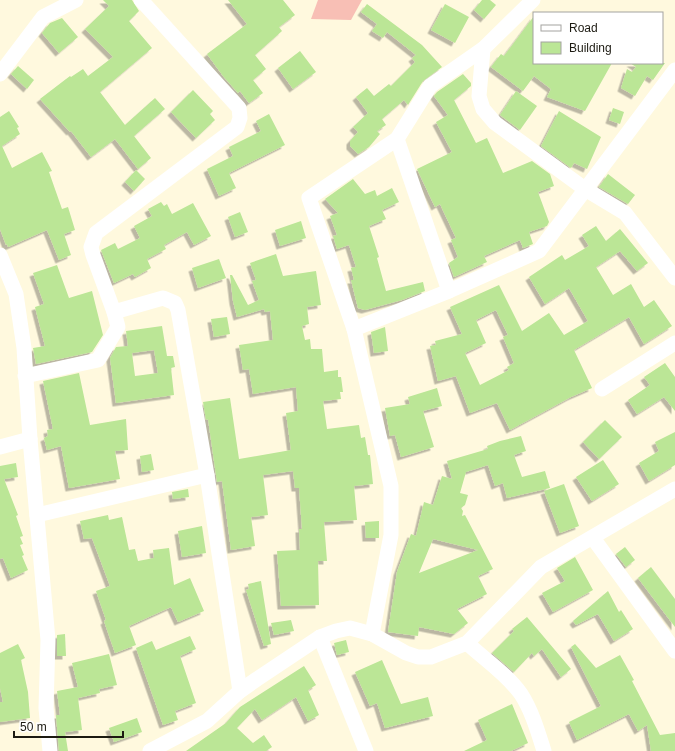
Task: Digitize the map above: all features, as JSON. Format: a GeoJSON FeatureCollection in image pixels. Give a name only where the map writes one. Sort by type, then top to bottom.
{"type":"FeatureCollection","features":[{"type":"Feature","properties":{"kind":"street"},"geometry":{"type":"LineString","coordinates":[[0,74],[42,17],[76,0]]}},
{"type":"Feature","properties":{"kind":"street"},"geometry":{"type":"LineString","coordinates":[[25,376],[98,360],[118,327],[91,247],[96,233],[237,126],[240,118],[239,108],[141,0]]}},
{"type":"Feature","properties":{"kind":"street"},"geometry":{"type":"LineString","coordinates":[[372,634],[391,535],[391,486],[354,329],[309,198],[397,139],[430,86],[483,49],[533,0]]}},
{"type":"Feature","properties":{"kind":"street"},"geometry":{"type":"LineString","coordinates":[[483,49],[479,96],[483,109],[495,123],[585,189],[625,213],[675,278]]}},
{"type":"Feature","properties":{"kind":"street"},"geometry":{"type":"LineString","coordinates":[[354,329],[449,291],[539,251],[675,70]]}},
{"type":"Feature","properties":{"kind":"street"},"geometry":{"type":"LineString","coordinates":[[397,139],[449,291]]}},
{"type":"Feature","properties":{"kind":"street"},"geometry":{"type":"LineString","coordinates":[[0,255],[16,294],[24,348],[30,439],[48,640],[46,708],[50,751]]}},
{"type":"Feature","properties":{"kind":"street"},"geometry":{"type":"LineString","coordinates":[[114,312],[163,298],[174,303],[178,310],[207,475],[240,691]]}},
{"type":"Feature","properties":{"kind":"street"},"geometry":{"type":"LineString","coordinates":[[602,389],[675,343]]}},
{"type":"Feature","properties":{"kind":"street"},"geometry":{"type":"LineString","coordinates":[[0,447],[30,439]]}},
{"type":"Feature","properties":{"kind":"street"},"geometry":{"type":"LineString","coordinates":[[37,515],[207,475]]}},
{"type":"Feature","properties":{"kind":"street"},"geometry":{"type":"LineString","coordinates":[[150,751],[169,746],[207,721],[240,691],[320,637],[350,628],[372,634],[406,653],[418,657],[431,657],[467,643],[541,567],[675,489]]}},
{"type":"Feature","properties":{"kind":"street"},"geometry":{"type":"LineString","coordinates":[[593,538],[675,651]]}},
{"type":"Feature","properties":{"kind":"street"},"geometry":{"type":"LineString","coordinates":[[320,637],[366,751]]}},
{"type":"Feature","properties":{"kind":"street"},"geometry":{"type":"LineString","coordinates":[[467,643],[515,686],[522,695],[533,717],[544,751]]}},
{"type":"Feature","properties":{"kind":"shaded area"},"geometry":{"type":"Polygon","coordinates":[[[318,0],[362,0],[351,20],[311,19],[318,0]]]}},
{"type":"Feature","properties":{"kind":"building"},"geometry":{"type":"Polygon","coordinates":[[[103,0],[132,0],[139,11],[129,21],[152,48],[100,92],[125,125],[155,98],[165,109],[134,136],[151,158],[138,169],[115,139],[91,157],[71,131],[70,132],[40,99],[70,76],[71,77],[83,69],[88,76],[113,57],[85,29],[109,6],[103,0]]]}},
{"type":"Feature","properties":{"kind":"building"},"geometry":{"type":"Polygon","coordinates":[[[228,0],[283,0],[295,15],[279,27],[282,31],[255,55],[266,69],[253,80],[263,93],[249,103],[240,91],[238,93],[223,76],[207,54],[247,24],[228,0]]]}},
{"type":"Feature","properties":{"kind":"building"},"geometry":{"type":"Polygon","coordinates":[[[482,0],[490,0],[496,5],[484,19],[474,10],[482,0]]]}},
{"type":"Feature","properties":{"kind":"building"},"geometry":{"type":"Polygon","coordinates":[[[367,4],[422,45],[442,67],[423,81],[408,105],[404,100],[382,119],[386,125],[377,131],[380,134],[369,147],[358,154],[350,146],[350,141],[358,132],[353,127],[368,113],[356,97],[367,88],[374,96],[389,84],[391,86],[415,62],[412,58],[416,55],[387,32],[383,38],[372,31],[377,24],[361,12],[367,4]]]}},
{"type":"Feature","properties":{"kind":"building"},"geometry":{"type":"Polygon","coordinates":[[[445,4],[469,17],[455,43],[431,30],[445,4]]]}},
{"type":"Feature","properties":{"kind":"building"},"geometry":{"type":"Polygon","coordinates":[[[533,17],[533,64],[611,64],[585,111],[547,97],[551,89],[534,76],[523,91],[491,67],[501,54],[504,56],[533,17]]]}},
{"type":"Feature","properties":{"kind":"building"},"geometry":{"type":"Polygon","coordinates":[[[62,18],[78,37],[59,53],[42,33],[50,23],[62,18]]]}},
{"type":"Feature","properties":{"kind":"building"},"geometry":{"type":"Polygon","coordinates":[[[300,51],[316,72],[293,89],[278,68],[300,51]]]}},
{"type":"Feature","properties":{"kind":"building"},"geometry":{"type":"Polygon","coordinates":[[[665,63],[653,80],[647,76],[635,96],[621,88],[627,69],[632,72],[636,67],[632,64],[665,63]]]}},
{"type":"Feature","properties":{"kind":"building"},"geometry":{"type":"Polygon","coordinates":[[[18,66],[34,80],[27,89],[11,74],[18,66]]]}},
{"type":"Feature","properties":{"kind":"building"},"geometry":{"type":"Polygon","coordinates":[[[463,74],[471,83],[471,86],[454,100],[476,143],[487,138],[503,173],[532,161],[550,174],[554,186],[538,192],[549,222],[547,226],[529,232],[533,244],[523,248],[520,240],[484,256],[487,262],[454,277],[449,263],[458,257],[451,240],[456,238],[440,204],[435,207],[417,169],[452,152],[436,122],[448,115],[434,96],[437,92],[463,74]]]}},
{"type":"Feature","properties":{"kind":"building"},"geometry":{"type":"Polygon","coordinates":[[[193,90],[213,111],[210,114],[215,120],[196,138],[171,112],[193,90]]]}},
{"type":"Feature","properties":{"kind":"building"},"geometry":{"type":"Polygon","coordinates":[[[516,91],[537,106],[520,130],[500,115],[516,91]]]}},
{"type":"Feature","properties":{"kind":"building"},"geometry":{"type":"Polygon","coordinates":[[[613,108],[624,112],[620,124],[609,120],[613,108]]]}},
{"type":"Feature","properties":{"kind":"building"},"geometry":{"type":"Polygon","coordinates":[[[9,111],[19,127],[17,128],[20,134],[2,146],[12,168],[42,152],[52,171],[49,172],[62,209],[68,207],[75,230],[64,234],[71,255],[59,260],[47,230],[8,247],[0,229],[0,117],[9,111]]]}},
{"type":"Feature","properties":{"kind":"building"},"geometry":{"type":"Polygon","coordinates":[[[559,111],[601,137],[587,169],[574,163],[571,168],[541,146],[559,111]]]}},
{"type":"Feature","properties":{"kind":"building"},"geometry":{"type":"Polygon","coordinates":[[[269,114],[285,145],[229,173],[236,188],[219,196],[207,169],[233,156],[229,147],[261,131],[256,121],[269,114]]]}},
{"type":"Feature","properties":{"kind":"building"},"geometry":{"type":"Polygon","coordinates":[[[136,170],[145,179],[134,191],[125,182],[136,170]]]}},
{"type":"Feature","properties":{"kind":"building"},"geometry":{"type":"Polygon","coordinates":[[[608,174],[635,195],[628,204],[599,187],[608,174]]]}},
{"type":"Feature","properties":{"kind":"building"},"geometry":{"type":"Polygon","coordinates":[[[353,179],[365,194],[375,190],[377,196],[392,188],[399,202],[382,210],[386,219],[369,226],[379,257],[377,258],[386,291],[423,282],[425,291],[402,300],[365,310],[358,308],[351,280],[354,280],[351,268],[356,267],[349,245],[337,249],[333,236],[337,235],[330,216],[338,213],[325,199],[353,179]]]}},
{"type":"Feature","properties":{"kind":"building"},"geometry":{"type":"Polygon","coordinates":[[[161,202],[164,206],[167,204],[172,214],[193,203],[211,236],[194,245],[187,232],[164,245],[166,249],[147,259],[151,268],[135,277],[133,274],[114,283],[101,250],[115,243],[118,249],[140,238],[134,226],[152,216],[148,209],[161,202]]]}},
{"type":"Feature","properties":{"kind":"building"},"geometry":{"type":"Polygon","coordinates":[[[240,212],[248,232],[235,237],[228,217],[240,212]]]}},
{"type":"Feature","properties":{"kind":"building"},"geometry":{"type":"Polygon","coordinates":[[[301,221],[306,238],[280,246],[275,230],[301,221]]]}},
{"type":"Feature","properties":{"kind":"building"},"geometry":{"type":"Polygon","coordinates":[[[596,226],[606,241],[620,229],[648,263],[637,271],[620,251],[596,267],[613,295],[631,284],[644,307],[654,300],[672,326],[644,344],[629,317],[574,350],[592,388],[571,397],[510,430],[497,403],[470,413],[456,376],[438,381],[430,346],[436,345],[435,341],[462,334],[450,307],[499,285],[522,331],[549,313],[564,335],[588,321],[569,288],[545,304],[529,277],[562,255],[565,260],[589,246],[582,235],[596,226]],[[496,310],[476,320],[486,343],[465,353],[480,385],[509,370],[507,367],[514,363],[503,337],[508,335],[496,310]]]}},
{"type":"Feature","properties":{"kind":"building"},"geometry":{"type":"Polygon","coordinates":[[[276,254],[283,276],[316,271],[321,305],[307,307],[309,324],[302,326],[305,340],[310,339],[311,349],[322,349],[324,372],[338,370],[338,377],[341,377],[343,392],[340,392],[341,399],[323,401],[327,429],[359,425],[361,438],[365,437],[368,455],[370,455],[373,484],[354,486],[357,520],[324,522],[327,561],[318,561],[319,605],[281,606],[277,551],[300,550],[299,529],[302,529],[299,488],[295,488],[293,471],[263,475],[268,515],[251,517],[255,546],[231,550],[222,481],[217,482],[208,419],[206,420],[203,402],[230,398],[239,459],[291,450],[286,413],[298,411],[296,387],[253,394],[249,369],[243,370],[239,345],[273,340],[270,311],[265,312],[264,309],[237,317],[233,301],[230,275],[232,275],[248,305],[259,300],[252,281],[256,280],[250,263],[276,254]]]}},
{"type":"Feature","properties":{"kind":"building"},"geometry":{"type":"Polygon","coordinates":[[[219,259],[226,278],[198,288],[192,268],[219,259]]]}},
{"type":"Feature","properties":{"kind":"building"},"geometry":{"type":"Polygon","coordinates":[[[57,265],[69,298],[92,291],[103,335],[92,352],[36,364],[33,348],[45,346],[35,307],[44,304],[33,273],[57,265]]]}},
{"type":"Feature","properties":{"kind":"building"},"geometry":{"type":"Polygon","coordinates":[[[227,317],[230,334],[214,337],[211,319],[227,317]]]}},
{"type":"Feature","properties":{"kind":"building"},"geometry":{"type":"Polygon","coordinates":[[[162,326],[167,356],[173,356],[175,367],[171,368],[174,395],[116,403],[110,358],[116,347],[128,346],[126,331],[162,326]],[[154,350],[132,353],[135,376],[158,373],[154,350]]]}},
{"type":"Feature","properties":{"kind":"building"},"geometry":{"type":"Polygon","coordinates":[[[385,327],[388,351],[374,353],[371,332],[385,327]]]}},
{"type":"Feature","properties":{"kind":"building"},"geometry":{"type":"Polygon","coordinates":[[[665,363],[675,377],[675,411],[664,397],[637,414],[628,400],[650,385],[644,377],[665,363]]]}},
{"type":"Feature","properties":{"kind":"building"},"geometry":{"type":"Polygon","coordinates":[[[79,373],[90,425],[126,419],[128,450],[115,451],[120,479],[69,488],[61,446],[47,450],[44,438],[48,436],[47,430],[53,429],[43,381],[79,373]]]}},
{"type":"Feature","properties":{"kind":"building"},"geometry":{"type":"Polygon","coordinates":[[[437,388],[442,406],[423,411],[434,447],[401,457],[395,435],[390,436],[385,408],[410,404],[408,397],[437,388]]]}},
{"type":"Feature","properties":{"kind":"building"},"geometry":{"type":"Polygon","coordinates":[[[605,420],[622,437],[599,459],[583,442],[605,420]]]}},
{"type":"Feature","properties":{"kind":"building"},"geometry":{"type":"Polygon","coordinates":[[[675,432],[675,465],[649,481],[639,463],[659,451],[655,442],[675,432]]]}},
{"type":"Feature","properties":{"kind":"building"},"geometry":{"type":"Polygon","coordinates":[[[521,436],[526,451],[514,455],[522,477],[545,471],[550,488],[507,498],[503,483],[495,486],[488,465],[466,472],[460,493],[468,495],[465,505],[461,508],[463,511],[462,516],[465,515],[493,569],[478,576],[487,594],[457,609],[468,623],[454,634],[419,627],[418,636],[388,632],[397,572],[411,534],[416,536],[424,502],[433,505],[442,476],[452,479],[447,461],[488,449],[487,446],[521,436]],[[433,539],[419,573],[478,550],[433,539]]]}},
{"type":"Feature","properties":{"kind":"building"},"geometry":{"type":"Polygon","coordinates":[[[151,454],[154,470],[142,472],[140,456],[151,454]]]}},
{"type":"Feature","properties":{"kind":"building"},"geometry":{"type":"Polygon","coordinates":[[[603,460],[619,484],[592,501],[576,477],[603,460]]]}},
{"type":"Feature","properties":{"kind":"building"},"geometry":{"type":"Polygon","coordinates":[[[16,463],[18,477],[4,479],[18,515],[16,516],[23,536],[20,537],[23,544],[20,545],[24,555],[22,556],[28,570],[11,578],[3,558],[0,559],[0,466],[16,463]]]}},
{"type":"Feature","properties":{"kind":"building"},"geometry":{"type":"Polygon","coordinates":[[[564,484],[579,526],[560,533],[544,491],[564,484]]]}},
{"type":"Feature","properties":{"kind":"building"},"geometry":{"type":"Polygon","coordinates":[[[188,489],[189,497],[173,499],[172,492],[188,489]]]}},
{"type":"Feature","properties":{"kind":"building"},"geometry":{"type":"Polygon","coordinates":[[[108,515],[109,520],[122,517],[129,550],[135,549],[138,561],[154,558],[153,550],[169,548],[174,585],[190,578],[204,611],[178,622],[171,607],[129,626],[136,645],[115,653],[96,591],[110,586],[92,538],[84,539],[80,521],[108,515]]]}},
{"type":"Feature","properties":{"kind":"building"},"geometry":{"type":"Polygon","coordinates":[[[379,521],[379,538],[366,538],[365,522],[379,521]]]}},
{"type":"Feature","properties":{"kind":"building"},"geometry":{"type":"Polygon","coordinates":[[[202,526],[206,553],[182,557],[178,531],[202,526]]]}},
{"type":"Feature","properties":{"kind":"building"},"geometry":{"type":"Polygon","coordinates":[[[625,547],[635,560],[626,567],[616,554],[625,547]]]}},
{"type":"Feature","properties":{"kind":"building"},"geometry":{"type":"Polygon","coordinates":[[[575,557],[593,590],[553,612],[542,593],[565,581],[557,568],[575,557]]]}},
{"type":"Feature","properties":{"kind":"building"},"geometry":{"type":"Polygon","coordinates":[[[651,567],[675,599],[675,627],[638,578],[651,567]]]}},
{"type":"Feature","properties":{"kind":"building"},"geometry":{"type":"Polygon","coordinates":[[[261,581],[271,644],[264,646],[246,590],[249,589],[248,584],[261,581]]]}},
{"type":"Feature","properties":{"kind":"building"},"geometry":{"type":"Polygon","coordinates":[[[608,591],[619,612],[621,610],[633,629],[614,641],[598,614],[576,625],[573,621],[608,591]]]}},
{"type":"Feature","properties":{"kind":"building"},"geometry":{"type":"Polygon","coordinates":[[[527,617],[571,669],[561,677],[542,649],[534,656],[532,653],[514,672],[492,653],[514,631],[512,629],[527,617]]]}},
{"type":"Feature","properties":{"kind":"building"},"geometry":{"type":"Polygon","coordinates":[[[291,620],[294,631],[274,635],[271,623],[291,620]]]}},
{"type":"Feature","properties":{"kind":"building"},"geometry":{"type":"Polygon","coordinates":[[[65,634],[66,656],[57,656],[57,635],[65,634]]]}},
{"type":"Feature","properties":{"kind":"building"},"geometry":{"type":"Polygon","coordinates":[[[190,636],[196,649],[180,656],[196,703],[175,711],[178,720],[163,725],[136,648],[152,641],[156,650],[190,636]]]}},
{"type":"Feature","properties":{"kind":"building"},"geometry":{"type":"Polygon","coordinates":[[[346,640],[349,652],[337,655],[334,643],[346,640]]]}},
{"type":"Feature","properties":{"kind":"building"},"geometry":{"type":"Polygon","coordinates":[[[18,644],[25,658],[21,660],[28,692],[30,718],[0,722],[0,702],[3,702],[0,688],[0,653],[18,644]]]}},
{"type":"Feature","properties":{"kind":"building"},"geometry":{"type":"Polygon","coordinates":[[[575,644],[596,668],[620,655],[634,680],[632,681],[660,735],[675,733],[675,751],[651,751],[647,725],[638,731],[629,714],[577,740],[569,722],[601,706],[571,647],[575,644]]]}},
{"type":"Feature","properties":{"kind":"building"},"geometry":{"type":"Polygon","coordinates":[[[109,654],[117,685],[99,689],[100,693],[78,698],[82,730],[65,732],[68,751],[59,751],[56,715],[60,715],[57,691],[78,687],[72,663],[109,654]]]}},
{"type":"Feature","properties":{"kind":"building"},"geometry":{"type":"Polygon","coordinates":[[[382,660],[401,704],[428,697],[433,716],[385,728],[377,703],[370,706],[355,672],[382,660]]]}},
{"type":"Feature","properties":{"kind":"building"},"geometry":{"type":"Polygon","coordinates":[[[304,666],[316,685],[308,690],[319,715],[308,721],[296,697],[262,720],[255,709],[237,728],[253,743],[264,735],[272,747],[266,751],[186,751],[226,723],[240,707],[304,666]]]}},
{"type":"Feature","properties":{"kind":"building"},"geometry":{"type":"Polygon","coordinates":[[[512,704],[528,743],[511,751],[464,751],[487,740],[478,720],[512,704]]]}},
{"type":"Feature","properties":{"kind":"building"},"geometry":{"type":"Polygon","coordinates":[[[137,718],[142,732],[114,742],[109,728],[137,718]]]}}]}
